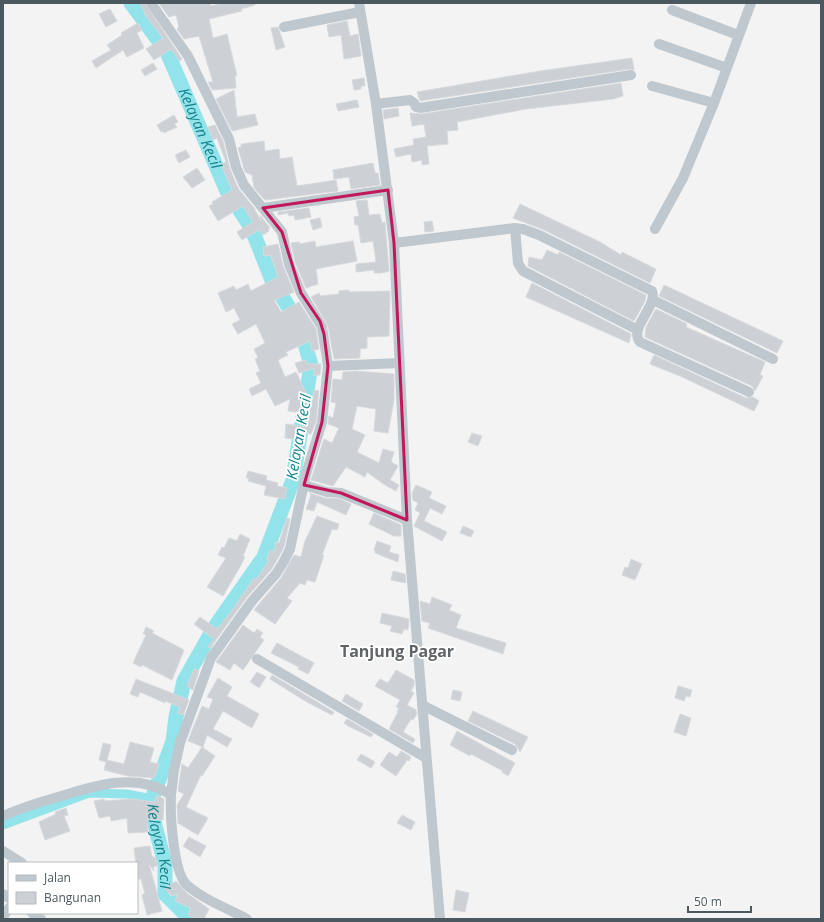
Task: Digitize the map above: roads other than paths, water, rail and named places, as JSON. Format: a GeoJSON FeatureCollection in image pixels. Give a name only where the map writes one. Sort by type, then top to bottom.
{"type":"FeatureCollection","features":[{"type":"Feature","properties":{"kind":"street"},"geometry":{"type":"LineString","coordinates":[[151,3],[188,56],[229,139],[238,174],[244,185],[282,232],[289,264],[300,293],[320,321],[324,334],[328,366],[322,422],[308,464],[294,537],[284,561],[238,619],[211,658],[180,743],[168,793],[173,836],[180,871],[185,882],[196,892],[247,919]]}},
{"type":"Feature","properties":{"kind":"street"},"geometry":{"type":"LineString","coordinates":[[655,229],[683,178],[714,103],[738,34],[751,3]]}},
{"type":"Feature","properties":{"kind":"street"},"geometry":{"type":"LineString","coordinates":[[284,27],[360,7],[376,104],[394,243],[407,520],[440,919]]}},
{"type":"Feature","properties":{"kind":"street"},"geometry":{"type":"LineString","coordinates":[[672,10],[738,34]]}},
{"type":"Feature","properties":{"kind":"street"},"geometry":{"type":"LineString","coordinates":[[659,44],[727,68]]}},
{"type":"Feature","properties":{"kind":"street"},"geometry":{"type":"LineString","coordinates":[[376,104],[410,100],[414,102],[416,107],[420,108],[631,75]]}},
{"type":"Feature","properties":{"kind":"street"},"geometry":{"type":"LineString","coordinates":[[652,86],[714,103]]}},
{"type":"Feature","properties":{"kind":"street"},"geometry":{"type":"LineString","coordinates":[[263,208],[388,190]]}},
{"type":"Feature","properties":{"kind":"street"},"geometry":{"type":"LineString","coordinates":[[394,243],[515,228],[539,235],[652,291],[653,300],[638,330],[637,336],[640,342],[749,392]]}},
{"type":"Feature","properties":{"kind":"street"},"geometry":{"type":"LineString","coordinates":[[515,228],[518,262],[523,271],[638,330]]}},
{"type":"Feature","properties":{"kind":"street"},"geometry":{"type":"LineString","coordinates":[[653,300],[773,359]]}},
{"type":"Feature","properties":{"kind":"street"},"geometry":{"type":"LineString","coordinates":[[328,366],[400,363]]}},
{"type":"Feature","properties":{"kind":"street"},"geometry":{"type":"LineString","coordinates":[[304,485],[327,492],[341,493],[407,520]]}},
{"type":"Feature","properties":{"kind":"street"},"geometry":{"type":"LineString","coordinates":[[257,659],[426,758]]}},
{"type":"Feature","properties":{"kind":"street"},"geometry":{"type":"LineString","coordinates":[[422,705],[512,750]]}},
{"type":"Feature","properties":{"kind":"street"},"geometry":{"type":"LineString","coordinates":[[3,816],[38,803],[91,787],[116,783],[141,784],[168,793]]}},
{"type":"Feature","properties":{"kind":"street"},"geometry":{"type":"LineString","coordinates":[[3,850],[21,862]]}},
{"type":"Feature","properties":{"kind":"waterway","name":"Kelayan Kecil"},"geometry":{"type":"LineString","coordinates":[[131,3],[167,52],[227,191],[251,227],[272,280],[300,326],[311,365],[293,480],[264,557],[214,628],[184,681],[176,717],[173,741],[152,799],[154,822],[165,864],[165,894],[190,919]]}},
{"type":"Feature","properties":{"kind":"waterway"},"geometry":{"type":"LineString","coordinates":[[3,825],[89,793],[127,794],[152,799]]}},
{"type":"Feature","properties":{"kind":"district","name":"Tanjung Pagar"},"geometry":{"type":"Point","coordinates":[397,651]}}]}
